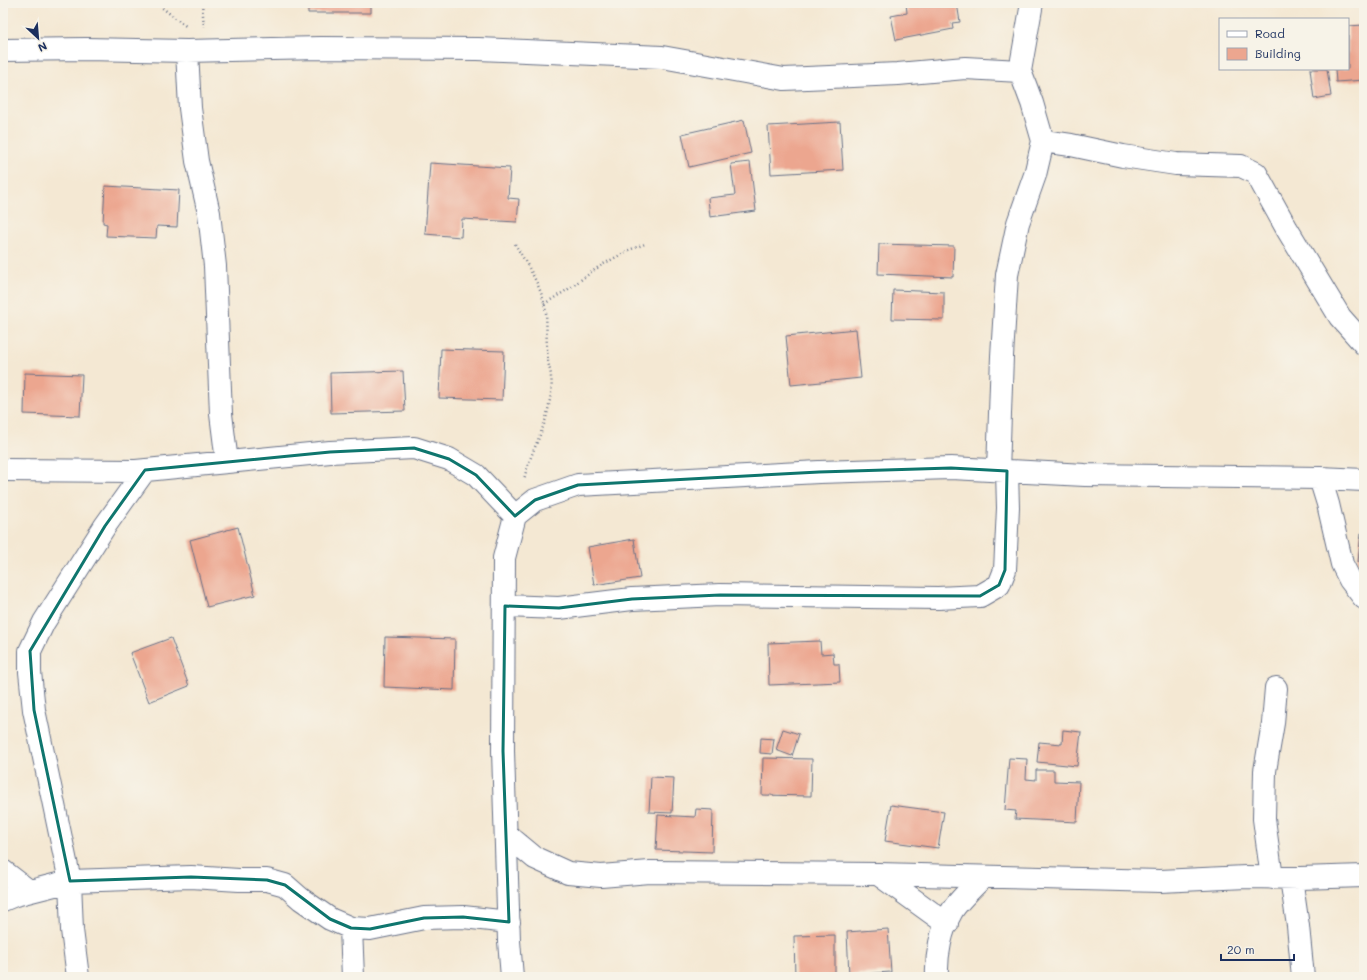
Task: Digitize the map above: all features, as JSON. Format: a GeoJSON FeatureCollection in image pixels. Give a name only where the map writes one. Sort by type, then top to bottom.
{"type":"FeatureCollection","features":[{"type":"Feature","properties":{"kind":"street"},"geometry":{"type":"LineString","coordinates":[[505,606],[559,608],[632,599],[720,595],[938,598],[980,596],[999,585],[1005,570],[1008,508],[1003,471],[1002,356],[1007,275],[1018,223],[1035,175],[1043,142],[1032,102],[1020,71],[1032,3]]}},
{"type":"Feature","properties":{"kind":"street"},"geometry":{"type":"LineString","coordinates":[[3,50],[86,49],[187,51],[321,48],[478,48],[662,57],[784,79],[898,74],[966,68],[1020,71]]}},
{"type":"Feature","properties":{"kind":"street"},"geometry":{"type":"LineString","coordinates":[[187,51],[191,116],[197,161],[209,213],[215,266],[221,414],[227,462]]}},
{"type":"Feature","properties":{"kind":"street"},"geometry":{"type":"LineString","coordinates":[[1043,142],[1071,145],[1123,156],[1176,164],[1241,166],[1256,173],[1287,229],[1340,317],[1364,344]]}},
{"type":"Feature","properties":{"kind":"street"},"geometry":{"type":"LineString","coordinates":[[3,470],[128,471],[330,452],[414,448],[449,459],[476,475],[519,513]]}},
{"type":"Feature","properties":{"kind":"street"},"geometry":{"type":"LineString","coordinates":[[512,977],[503,751],[505,606],[504,558],[519,513],[535,500],[578,485],[819,472],[951,468],[1085,475],[1320,478],[1364,480]]}},
{"type":"Feature","properties":{"kind":"street"},"geometry":{"type":"LineString","coordinates":[[78,977],[72,930],[70,881],[34,710],[30,672],[30,651],[44,622],[105,526],[145,470]]}},
{"type":"Feature","properties":{"kind":"street"},"geometry":{"type":"LineString","coordinates":[[1320,478],[1328,504],[1342,564],[1350,580],[1364,598]]}},
{"type":"Feature","properties":{"kind":"street"},"geometry":{"type":"LineString","coordinates":[[1276,688],[1273,723],[1265,771],[1264,819],[1298,926],[1302,977]]}},
{"type":"Feature","properties":{"kind":"street"},"geometry":{"type":"LineString","coordinates":[[506,834],[535,858],[568,872],[600,876],[650,872],[878,874],[1160,881],[1246,877],[1282,878],[1364,876]]}},
{"type":"Feature","properties":{"kind":"street"},"geometry":{"type":"LineString","coordinates":[[3,871],[29,891]]}},
{"type":"Feature","properties":{"kind":"street"},"geometry":{"type":"LineString","coordinates":[[878,874],[947,924]]}},
{"type":"Feature","properties":{"kind":"street"},"geometry":{"type":"LineString","coordinates":[[3,900],[29,891],[70,881],[191,877],[267,880],[285,884],[301,899],[330,919],[351,928],[370,929],[424,918],[463,917],[509,922]]}},
{"type":"Feature","properties":{"kind":"street"},"geometry":{"type":"LineString","coordinates":[[936,977],[936,968],[943,933],[952,910],[983,877]]}},
{"type":"Feature","properties":{"kind":"street"},"geometry":{"type":"LineString","coordinates":[[351,928],[353,977]]}},
{"type":"Feature","properties":{"kind":"path"},"geometry":{"type":"LineString","coordinates":[[202,3],[204,32]]}},
{"type":"Feature","properties":{"kind":"path"},"geometry":{"type":"LineString","coordinates":[[515,244],[542,296],[546,313],[548,359],[552,376],[552,390],[548,411],[525,475],[519,513]]}},
{"type":"Feature","properties":{"kind":"path"},"geometry":{"type":"LineString","coordinates":[[544,304],[578,283],[600,266],[629,250],[645,244]]}},
{"type":"Feature","properties":{"kind":"highlighted area"},"geometry":{"type":"Polygon","coordinates":[[[414,448],[449,459],[476,475],[515,516],[535,500],[578,485],[819,472],[951,468],[1007,471],[1005,570],[999,585],[980,596],[720,595],[632,599],[559,608],[505,606],[503,751],[509,922],[463,917],[424,918],[370,929],[351,928],[330,919],[285,885],[267,880],[191,877],[70,881],[34,710],[30,651],[105,526],[145,470],[330,452],[414,448]]]}},
{"type":"Feature","properties":{"kind":"building"},"geometry":{"type":"Polygon","coordinates":[[[308,3],[371,3],[371,13],[308,13],[308,3]]]}},
{"type":"Feature","properties":{"kind":"building"},"geometry":{"type":"Polygon","coordinates":[[[906,3],[957,3],[960,22],[952,23],[953,29],[896,40],[891,16],[907,13],[906,3]]]}},
{"type":"Feature","properties":{"kind":"building"},"geometry":{"type":"Polygon","coordinates":[[[1364,25],[1364,80],[1336,82],[1335,70],[1349,70],[1349,26],[1364,25]]]}},
{"type":"Feature","properties":{"kind":"building"},"geometry":{"type":"Polygon","coordinates":[[[1310,70],[1327,70],[1331,96],[1314,99],[1310,70]]]}},
{"type":"Feature","properties":{"kind":"building"},"geometry":{"type":"Polygon","coordinates":[[[744,120],[751,153],[689,167],[682,134],[744,120]]]}},
{"type":"Feature","properties":{"kind":"building"},"geometry":{"type":"Polygon","coordinates":[[[840,122],[843,170],[771,174],[768,126],[840,122]]]}},
{"type":"Feature","properties":{"kind":"building"},"geometry":{"type":"Polygon","coordinates":[[[750,162],[756,211],[710,217],[708,198],[735,195],[731,164],[750,162]]]}},
{"type":"Feature","properties":{"kind":"building"},"geometry":{"type":"Polygon","coordinates":[[[430,163],[510,168],[508,198],[519,199],[517,222],[462,219],[461,237],[425,234],[430,163]]]}},
{"type":"Feature","properties":{"kind":"building"},"geometry":{"type":"Polygon","coordinates":[[[105,186],[179,190],[177,227],[157,226],[156,238],[106,236],[107,224],[103,223],[105,186]]]}},
{"type":"Feature","properties":{"kind":"building"},"geometry":{"type":"Polygon","coordinates":[[[879,244],[954,246],[953,277],[878,274],[879,244]]]}},
{"type":"Feature","properties":{"kind":"building"},"geometry":{"type":"Polygon","coordinates":[[[893,290],[944,292],[944,320],[892,319],[893,290]]]}},
{"type":"Feature","properties":{"kind":"building"},"geometry":{"type":"Polygon","coordinates":[[[856,329],[861,378],[791,385],[786,336],[856,329]]]}},
{"type":"Feature","properties":{"kind":"building"},"geometry":{"type":"Polygon","coordinates":[[[441,349],[504,351],[502,400],[439,398],[441,349]]]}},
{"type":"Feature","properties":{"kind":"building"},"geometry":{"type":"Polygon","coordinates":[[[403,371],[405,411],[331,413],[330,373],[403,371]]]}},
{"type":"Feature","properties":{"kind":"building"},"geometry":{"type":"Polygon","coordinates":[[[25,373],[82,375],[80,416],[24,414],[25,373]]]}},
{"type":"Feature","properties":{"kind":"building"},"geometry":{"type":"Polygon","coordinates":[[[238,527],[255,595],[207,607],[190,540],[238,527]]]}},
{"type":"Feature","properties":{"kind":"building"},"geometry":{"type":"Polygon","coordinates":[[[1361,533],[1364,533],[1364,562],[1358,562],[1361,533]]]}},
{"type":"Feature","properties":{"kind":"building"},"geometry":{"type":"Polygon","coordinates":[[[634,539],[640,578],[594,585],[588,547],[634,539]]]}},
{"type":"Feature","properties":{"kind":"building"},"geometry":{"type":"Polygon","coordinates":[[[385,637],[455,639],[454,690],[384,687],[385,637]]]}},
{"type":"Feature","properties":{"kind":"building"},"geometry":{"type":"Polygon","coordinates":[[[171,638],[189,686],[149,702],[130,653],[171,638]]]}},
{"type":"Feature","properties":{"kind":"building"},"geometry":{"type":"Polygon","coordinates":[[[820,641],[821,654],[833,653],[834,664],[839,664],[840,682],[769,685],[768,643],[820,641]]]}},
{"type":"Feature","properties":{"kind":"building"},"geometry":{"type":"Polygon","coordinates":[[[783,729],[799,734],[792,756],[776,750],[783,729]]]}},
{"type":"Feature","properties":{"kind":"building"},"geometry":{"type":"Polygon","coordinates":[[[1063,730],[1081,732],[1077,766],[1037,762],[1039,742],[1062,744],[1063,730]]]}},
{"type":"Feature","properties":{"kind":"building"},"geometry":{"type":"Polygon","coordinates":[[[761,738],[774,739],[772,754],[760,753],[761,738]]]}},
{"type":"Feature","properties":{"kind":"building"},"geometry":{"type":"Polygon","coordinates":[[[763,758],[812,759],[811,796],[762,795],[763,758]]]}},
{"type":"Feature","properties":{"kind":"building"},"geometry":{"type":"Polygon","coordinates":[[[1009,758],[1027,759],[1026,779],[1036,780],[1036,770],[1054,770],[1054,781],[1079,782],[1077,822],[1015,819],[1016,811],[1005,810],[1009,758]]]}},
{"type":"Feature","properties":{"kind":"building"},"geometry":{"type":"Polygon","coordinates":[[[651,777],[674,778],[672,813],[649,812],[651,777]]]}},
{"type":"Feature","properties":{"kind":"building"},"geometry":{"type":"Polygon","coordinates":[[[891,805],[944,812],[938,848],[885,841],[891,805]]]}},
{"type":"Feature","properties":{"kind":"building"},"geometry":{"type":"Polygon","coordinates":[[[696,809],[713,810],[712,852],[656,850],[658,815],[695,817],[696,809]]]}},
{"type":"Feature","properties":{"kind":"building"},"geometry":{"type":"Polygon","coordinates":[[[888,929],[891,972],[849,975],[847,932],[888,929]]]}},
{"type":"Feature","properties":{"kind":"building"},"geometry":{"type":"Polygon","coordinates":[[[835,935],[835,977],[795,977],[794,936],[835,935]]]}}]}
